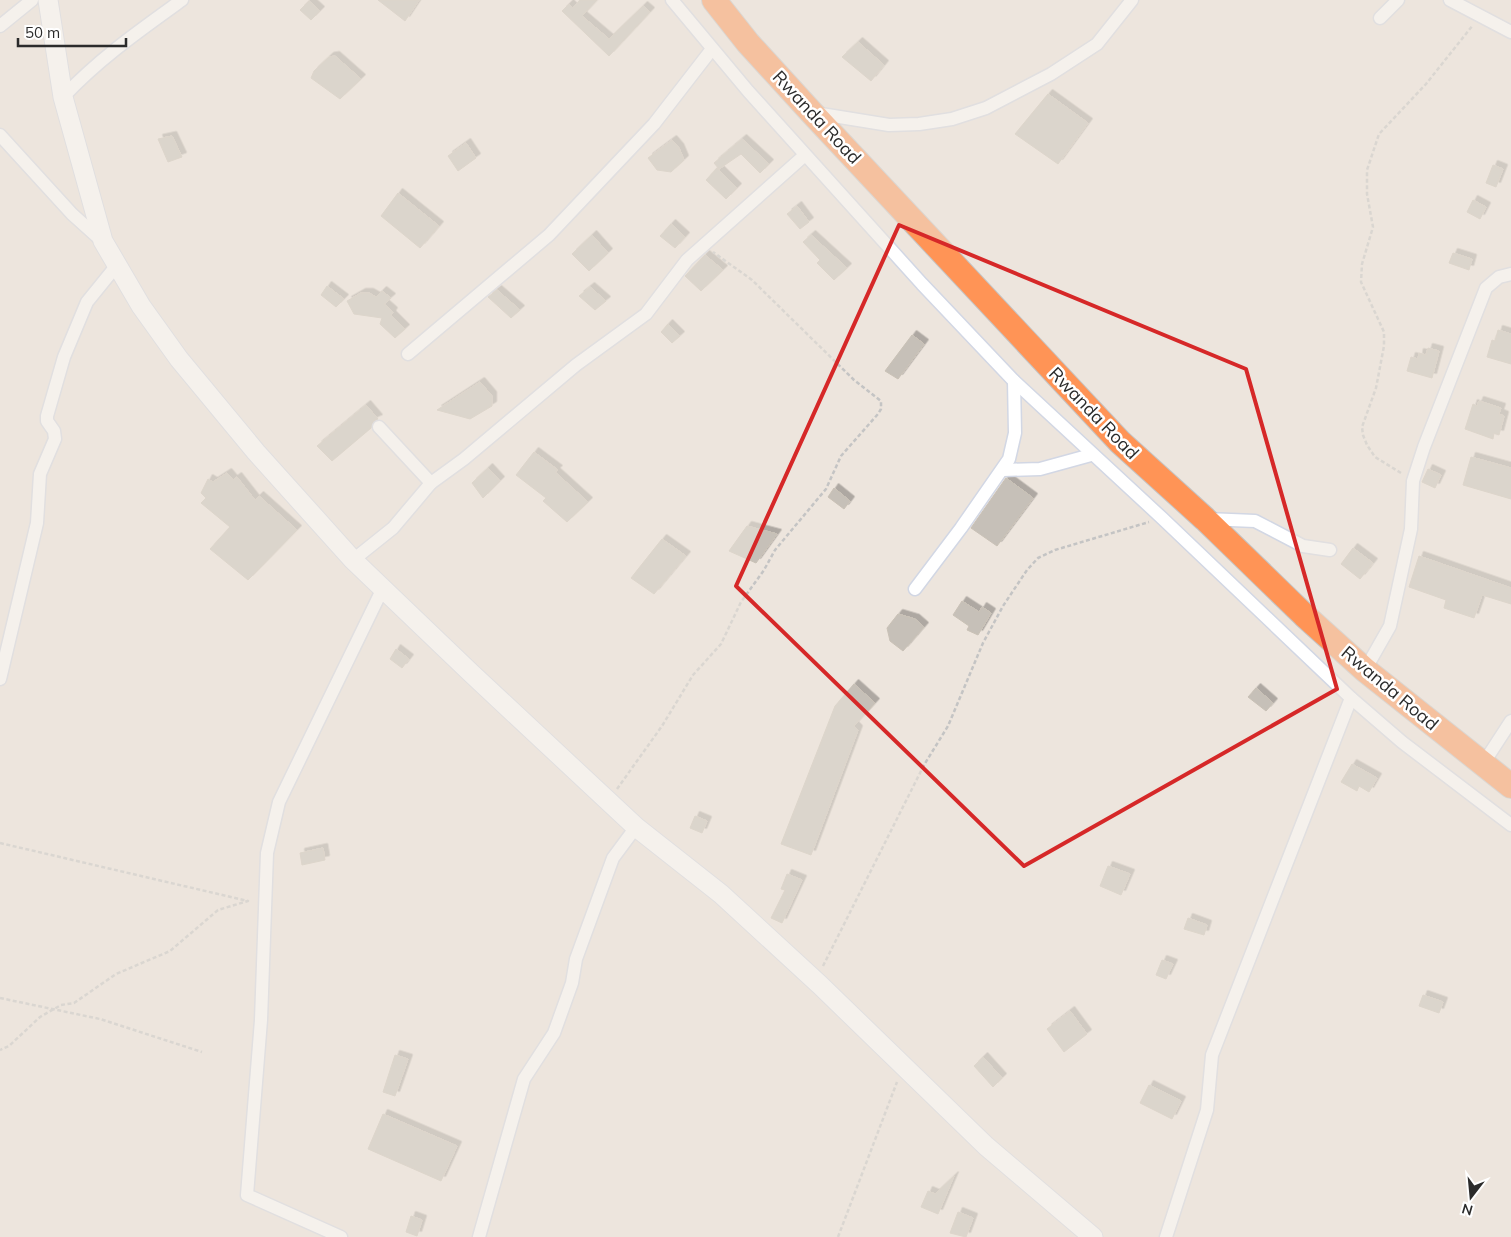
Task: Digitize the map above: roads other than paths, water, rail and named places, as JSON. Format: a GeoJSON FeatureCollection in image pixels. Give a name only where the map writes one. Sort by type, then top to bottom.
{"type":"FeatureCollection","features":[{"type":"Feature","properties":{"kind":"highway","name":"Rwanda Road"},"geometry":{"type":"LineString","coordinates":[[714,0],[748,43],[812,113],[1120,442],[1205,519],[1304,615],[1365,670],[1511,786]]}},
{"type":"Feature","properties":{"kind":"street"},"geometry":{"type":"LineString","coordinates":[[0,26],[32,0]]}},
{"type":"Feature","properties":{"kind":"street"},"geometry":{"type":"LineString","coordinates":[[48,0],[63,97],[104,242],[142,306],[179,359],[256,452],[353,560],[471,674],[636,827],[721,894],[816,981],[986,1146],[1093,1237]]}},
{"type":"Feature","properties":{"kind":"street"},"geometry":{"type":"LineString","coordinates":[[63,97],[88,70],[114,48],[182,0]]}},
{"type":"Feature","properties":{"kind":"street"},"geometry":{"type":"LineString","coordinates":[[672,0],[712,49],[805,155],[922,284],[1014,381],[1091,455],[1162,518],[1351,698],[1402,742],[1511,825]]}},
{"type":"Feature","properties":{"kind":"street"},"geometry":{"type":"LineString","coordinates":[[812,113],[889,125],[919,124],[952,119],[986,108],[1051,74],[1096,44],[1132,0]]}},
{"type":"Feature","properties":{"kind":"street"},"geometry":{"type":"LineString","coordinates":[[1380,18],[1398,0]]}},
{"type":"Feature","properties":{"kind":"street"},"geometry":{"type":"LineString","coordinates":[[1450,0],[1511,32]]}},
{"type":"Feature","properties":{"kind":"street"},"geometry":{"type":"LineString","coordinates":[[408,354],[549,235],[654,124],[712,49]]}},
{"type":"Feature","properties":{"kind":"street"},"geometry":{"type":"LineString","coordinates":[[0,135],[72,214],[104,242]]}},
{"type":"Feature","properties":{"kind":"street"},"geometry":{"type":"LineString","coordinates":[[353,560],[393,528],[432,483],[464,459],[576,365],[646,314],[687,260],[769,185],[805,155]]}},
{"type":"Feature","properties":{"kind":"street"},"geometry":{"type":"LineString","coordinates":[[0,679],[37,523],[40,474],[55,439],[54,431],[47,421],[47,416],[64,356],[86,302],[117,265]]}},
{"type":"Feature","properties":{"kind":"street"},"geometry":{"type":"LineString","coordinates":[[1365,670],[1390,626],[1411,534],[1413,481],[1427,438],[1486,288],[1499,277],[1511,274]]}},
{"type":"Feature","properties":{"kind":"street"},"geometry":{"type":"LineString","coordinates":[[915,589],[1004,470],[1013,450],[1015,433],[1014,381]]}},
{"type":"Feature","properties":{"kind":"street"},"geometry":{"type":"LineString","coordinates":[[378,428],[432,483]]}},
{"type":"Feature","properties":{"kind":"street"},"geometry":{"type":"LineString","coordinates":[[1004,470],[1040,469],[1091,455]]}},
{"type":"Feature","properties":{"kind":"street"},"geometry":{"type":"LineString","coordinates":[[1205,519],[1255,521],[1303,546],[1330,550]]}},
{"type":"Feature","properties":{"kind":"street"},"geometry":{"type":"LineString","coordinates":[[341,1237],[247,1196],[261,1020],[267,853],[279,802],[383,588]]}},
{"type":"Feature","properties":{"kind":"street"},"geometry":{"type":"LineString","coordinates":[[1166,1237],[1207,1110],[1212,1055],[1351,698]]}},
{"type":"Feature","properties":{"kind":"street"},"geometry":{"type":"LineString","coordinates":[[1483,764],[1511,721]]}},
{"type":"Feature","properties":{"kind":"street"},"geometry":{"type":"LineString","coordinates":[[479,1237],[524,1079],[554,1033],[572,983],[576,959],[612,858],[636,827]]}}]}
